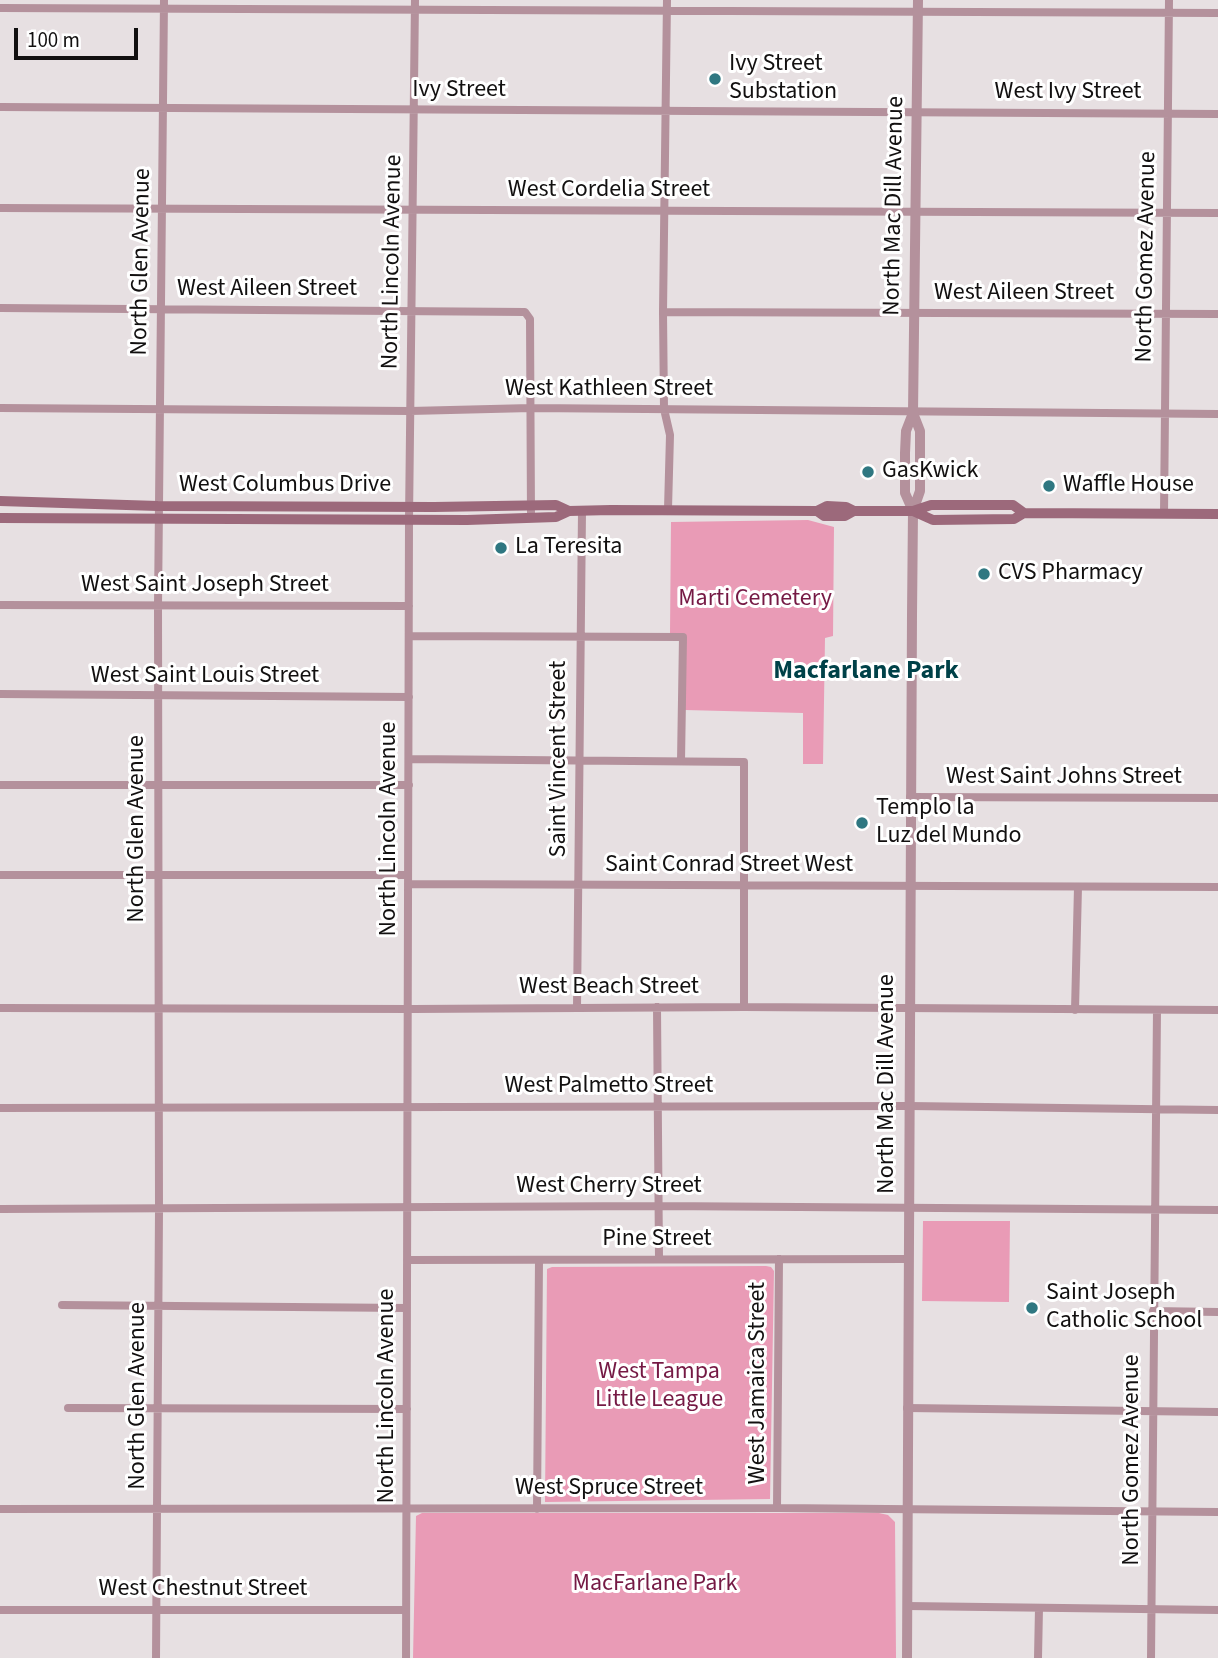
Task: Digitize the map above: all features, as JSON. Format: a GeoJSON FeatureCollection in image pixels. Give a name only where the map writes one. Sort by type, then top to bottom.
{"type":"FeatureCollection","features":[{"type":"Feature","properties":{"kind":"main road","name":"West Columbus Drive"},"geometry":{"type":"LineString","coordinates":[[0,501],[158,506],[556,505],[569,511],[817,511],[827,506],[846,506],[854,511],[913,511],[933,520],[1014,519],[1024,513],[1218,514]]}},
{"type":"Feature","properties":{"kind":"main road","name":"West Columbus Drive"},"geometry":{"type":"LineString","coordinates":[[0,518],[409,520],[556,517],[569,511]]}},
{"type":"Feature","properties":{"kind":"street"},"geometry":{"type":"LineString","coordinates":[[667,0],[663,312],[664,409],[670,436],[668,509]]}},
{"type":"Feature","properties":{"kind":"street","name":"North Mac Dill Avenue"},"geometry":{"type":"LineString","coordinates":[[906,1658],[913,511],[905,493],[905,480],[906,431],[913,413],[918,0]]}},
{"type":"Feature","properties":{"kind":"street","name":"North Gomez Avenue"},"geometry":{"type":"LineString","coordinates":[[1164,514],[1169,0]]}},
{"type":"Feature","properties":{"kind":"street"},"geometry":{"type":"LineString","coordinates":[[0,8],[163,4],[415,5],[667,11],[1218,13]]}},
{"type":"Feature","properties":{"kind":"street","name":"North Glen Avenue"},"geometry":{"type":"LineString","coordinates":[[156,1658],[159,1210],[158,506],[163,4]]}},
{"type":"Feature","properties":{"kind":"street","name":"North Lincoln Avenue"},"geometry":{"type":"LineString","coordinates":[[406,1658],[409,507],[415,5]]}},
{"type":"Feature","properties":{"kind":"street","name":"Ivy Street"},"geometry":{"type":"LineString","coordinates":[[0,107],[917,112]]}},
{"type":"Feature","properties":{"kind":"street","name":"West Ivy Street"},"geometry":{"type":"LineString","coordinates":[[917,112],[1218,114]]}},
{"type":"Feature","properties":{"kind":"street","name":"West Cordelia Street"},"geometry":{"type":"LineString","coordinates":[[0,208],[1218,214]]}},
{"type":"Feature","properties":{"kind":"street","name":"West Aileen Street"},"geometry":{"type":"LineString","coordinates":[[0,308],[525,312],[530,319],[531,408]]}},
{"type":"Feature","properties":{"kind":"street","name":"West Aileen Street"},"geometry":{"type":"LineString","coordinates":[[663,312],[1218,314]]}},
{"type":"Feature","properties":{"kind":"street","name":"West Kathleen Street"},"geometry":{"type":"LineString","coordinates":[[0,408],[410,411],[531,408],[1218,414]]}},
{"type":"Feature","properties":{"kind":"street"},"geometry":{"type":"LineString","coordinates":[[531,408],[531,518]]}},
{"type":"Feature","properties":{"kind":"street","name":"Saint Vincent Street"},"geometry":{"type":"LineString","coordinates":[[577,1007],[582,511]]}},
{"type":"Feature","properties":{"kind":"street","name":"West Saint Joseph Street"},"geometry":{"type":"LineString","coordinates":[[0,605],[409,606]]}},
{"type":"Feature","properties":{"kind":"street"},"geometry":{"type":"LineString","coordinates":[[409,636],[683,637],[681,761]]}},
{"type":"Feature","properties":{"kind":"street","name":"West Saint Louis Street"},"geometry":{"type":"LineString","coordinates":[[0,694],[409,697]]}},
{"type":"Feature","properties":{"kind":"street"},"geometry":{"type":"LineString","coordinates":[[409,760],[744,762],[744,1007]]}},
{"type":"Feature","properties":{"kind":"street"},"geometry":{"type":"LineString","coordinates":[[0,785],[409,785]]}},
{"type":"Feature","properties":{"kind":"street","name":"West Saint Johns Street"},"geometry":{"type":"LineString","coordinates":[[910,797],[1218,798]]}},
{"type":"Feature","properties":{"kind":"street","name":"Saint Conrad Street West"},"geometry":{"type":"LineString","coordinates":[[0,875],[579,885],[1218,887]]}},
{"type":"Feature","properties":{"kind":"street"},"geometry":{"type":"LineString","coordinates":[[1075,1010],[1078,887]]}},
{"type":"Feature","properties":{"kind":"street"},"geometry":{"type":"LineString","coordinates":[[657,1007],[659,1259]]}},
{"type":"Feature","properties":{"kind":"street","name":"West Beach Street"},"geometry":{"type":"LineString","coordinates":[[0,1008],[744,1007],[1218,1010]]}},
{"type":"Feature","properties":{"kind":"street","name":"North Gomez Avenue"},"geometry":{"type":"LineString","coordinates":[[1151,1658],[1157,1010]]}},
{"type":"Feature","properties":{"kind":"street","name":"West Palmetto Street"},"geometry":{"type":"LineString","coordinates":[[0,1108],[909,1106],[1218,1110]]}},
{"type":"Feature","properties":{"kind":"street","name":"West Cherry Street"},"geometry":{"type":"LineString","coordinates":[[0,1209],[659,1206],[1218,1210]]}},
{"type":"Feature","properties":{"kind":"street","name":"West Jamaica Street"},"geometry":{"type":"LineString","coordinates":[[777,1508],[779,1258]]}},
{"type":"Feature","properties":{"kind":"street","name":"Pine Street"},"geometry":{"type":"LineString","coordinates":[[407,1260],[908,1259]]}},
{"type":"Feature","properties":{"kind":"street"},"geometry":{"type":"LineString","coordinates":[[537,1509],[539,1260]]}},
{"type":"Feature","properties":{"kind":"street"},"geometry":{"type":"LineString","coordinates":[[62,1305],[407,1308]]}},
{"type":"Feature","properties":{"kind":"street"},"geometry":{"type":"LineString","coordinates":[[1153,1311],[1218,1312]]}},
{"type":"Feature","properties":{"kind":"street"},"geometry":{"type":"LineString","coordinates":[[68,1408],[407,1409]]}},
{"type":"Feature","properties":{"kind":"street"},"geometry":{"type":"LineString","coordinates":[[907,1408],[1218,1412]]}},
{"type":"Feature","properties":{"kind":"street","name":"West Spruce Street"},"geometry":{"type":"LineString","coordinates":[[0,1509],[777,1508],[1218,1512]]}},
{"type":"Feature","properties":{"kind":"street"},"geometry":{"type":"LineString","coordinates":[[907,1606],[1218,1610]]}},
{"type":"Feature","properties":{"kind":"street"},"geometry":{"type":"LineString","coordinates":[[1038,1658],[1039,1608]]}},
{"type":"Feature","properties":{"kind":"street","name":"West Chestnut Street"},"geometry":{"type":"LineString","coordinates":[[0,1610],[406,1610]]}},
{"type":"Feature","properties":{"kind":"green space","name":"Marti Cemetery"},"geometry":{"type":"Polygon","coordinates":[[[808,520],[834,527],[833,636],[825,638],[823,764],[803,764],[803,713],[685,710],[686,634],[670,633],[671,522],[808,520]]]}},
{"type":"Feature","properties":{"kind":"green space"},"geometry":{"type":"Polygon","coordinates":[[[923,1221],[1010,1221],[1009,1302],[922,1301],[923,1221]]]}},
{"type":"Feature","properties":{"kind":"green space","name":"West Tampa Little League"},"geometry":{"type":"Polygon","coordinates":[[[766,1266],[774,1271],[770,1499],[545,1502],[547,1269],[766,1266]]]}},
{"type":"Feature","properties":{"kind":"green space","name":"MacFarlane Park"},"geometry":{"type":"Polygon","coordinates":[[[422,1513],[888,1515],[895,1522],[896,1658],[413,1658],[416,1516],[422,1513]]]}},
{"type":"Feature","properties":{"kind":"place","name":"Ivy Street Substation"},"geometry":{"type":"Point","coordinates":[715,79]}},
{"type":"Feature","properties":{"kind":"place","name":"GasKwick"},"geometry":{"type":"Point","coordinates":[868,472]}},
{"type":"Feature","properties":{"kind":"place","name":"Waffle House"},"geometry":{"type":"Point","coordinates":[1049,486]}},
{"type":"Feature","properties":{"kind":"place","name":"La Teresita"},"geometry":{"type":"Point","coordinates":[501,548]}},
{"type":"Feature","properties":{"kind":"place","name":"CVS Pharmacy"},"geometry":{"type":"Point","coordinates":[984,574]}},
{"type":"Feature","properties":{"kind":"place","name":"Templo la Luz del Mundo"},"geometry":{"type":"Point","coordinates":[862,823]}},
{"type":"Feature","properties":{"kind":"place","name":"Saint Joseph Catholic School"},"geometry":{"type":"Point","coordinates":[1032,1308]}},
{"type":"Feature","properties":{"kind":"district","name":"Macfarlane Park"},"geometry":{"type":"Point","coordinates":[866,672]}}]}
